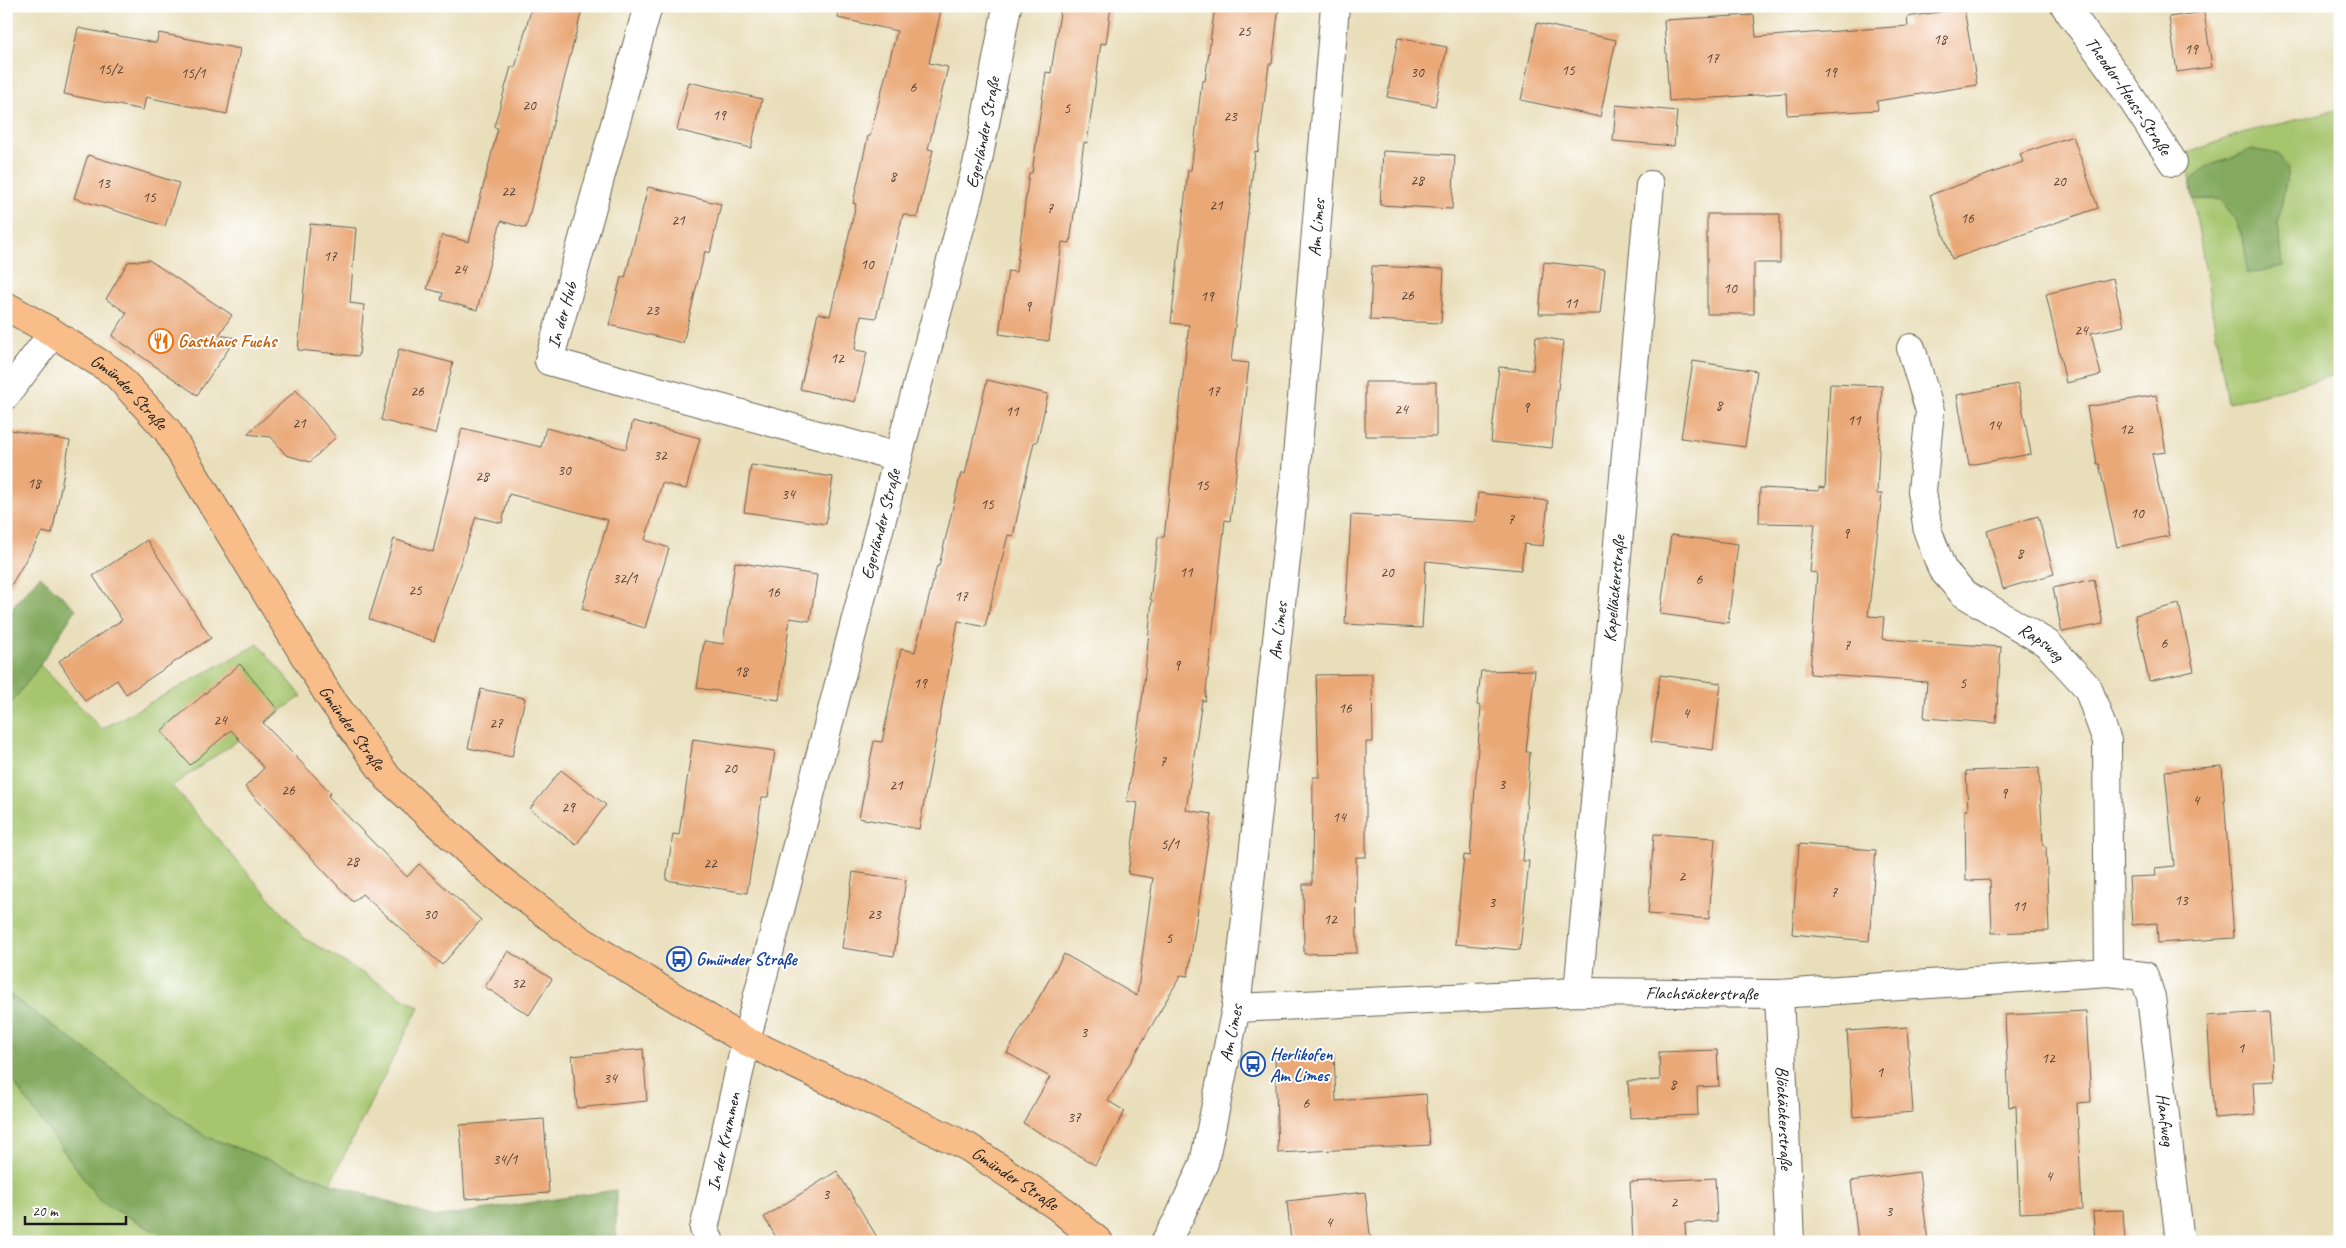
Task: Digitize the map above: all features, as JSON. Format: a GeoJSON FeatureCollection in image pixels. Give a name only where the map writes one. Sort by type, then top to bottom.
{"type":"FeatureCollection","features":[{"type":"Feature","properties":{"kind":"main road","name":"Gmünder Straße"},"geometry":{"type":"LineString","coordinates":[[6,306],[53,333],[115,374],[167,430],[329,696],[388,778],[489,872],[579,939],[746,1040],[968,1147],[1058,1208],[1099,1242]]}},
{"type":"Feature","properties":{"kind":"street","name":"In der Hub"},"geometry":{"type":"LineString","coordinates":[[648,6],[549,361],[898,457]]}},
{"type":"Feature","properties":{"kind":"street","name":"Egerländer Straße"},"geometry":{"type":"LineString","coordinates":[[746,1040],[898,457],[978,161],[1007,6]]}},
{"type":"Feature","properties":{"kind":"street","name":"Am Limes"},"geometry":{"type":"LineString","coordinates":[[1165,1242],[1179,1218],[1204,1163],[1236,1008],[1296,469],[1335,6]]}},
{"type":"Feature","properties":{"kind":"street","name":"Theodor-Heuss-Straße"},"geometry":{"type":"LineString","coordinates":[[2065,6],[2120,81],[2173,162]]}},
{"type":"Feature","properties":{"kind":"street","name":"Kapelläckerstraße"},"geometry":{"type":"LineString","coordinates":[[1578,992],[1650,185]]}},
{"type":"Feature","properties":{"kind":"street"},"geometry":{"type":"LineString","coordinates":[[6,395],[53,333]]}},
{"type":"Feature","properties":{"kind":"street","name":"Rapsweg"},"geometry":{"type":"LineString","coordinates":[[1911,348],[1930,411],[1922,492],[1928,532],[1942,569],[1963,593],[2048,644],[2088,688],[2107,740],[2109,972]]}},
{"type":"Feature","properties":{"kind":"street","name":"Flachsäckerstraße"},"geometry":{"type":"LineString","coordinates":[[1236,1008],[1578,992],[1780,994],[2109,972],[2144,976],[2151,997]]}},
{"type":"Feature","properties":{"kind":"street","name":"Blöckäckerstraße"},"geometry":{"type":"LineString","coordinates":[[1780,994],[1790,1242]]}},
{"type":"Feature","properties":{"kind":"street","name":"Hanfweg"},"geometry":{"type":"LineString","coordinates":[[2151,997],[2180,1242]]}},
{"type":"Feature","properties":{"kind":"street","name":"In der Krummen"},"geometry":{"type":"LineString","coordinates":[[710,1242],[704,1229],[746,1040]]}},
{"type":"Feature","properties":{"kind":"green space"},"geometry":{"type":"Polygon","coordinates":[[[2340,109],[2340,374],[2228,403],[2193,199],[2220,199],[2234,216],[2247,250],[2283,265],[2278,224],[2288,169],[2251,149],[2230,159],[2207,166],[2190,181],[2185,154],[2242,133],[2340,109]]]}},
{"type":"Feature","properties":{"kind":"green space"},"geometry":{"type":"Polygon","coordinates":[[[2251,149],[2278,154],[2288,169],[2278,224],[2283,266],[2246,274],[2244,243],[2238,225],[2220,199],[2193,199],[2190,181],[2207,166],[2230,159],[2251,149]]]}},
{"type":"Feature","properties":{"kind":"green space"},"geometry":{"type":"Polygon","coordinates":[[[40,576],[76,609],[40,665],[6,710],[6,614],[40,576]]]}},
{"type":"Feature","properties":{"kind":"green space"},"geometry":{"type":"Polygon","coordinates":[[[258,644],[302,696],[172,786],[304,938],[419,1007],[330,1183],[205,1136],[6,992],[6,710],[40,665],[102,729],[258,644]]]}},
{"type":"Feature","properties":{"kind":"green space"},"geometry":{"type":"Polygon","coordinates":[[[6,992],[205,1136],[330,1183],[435,1217],[616,1190],[616,1242],[174,1242],[101,1202],[6,1072],[6,992]]]}},
{"type":"Feature","properties":{"kind":"green space"},"geometry":{"type":"Polygon","coordinates":[[[6,1072],[101,1202],[174,1242],[6,1242],[6,1072]]]}},
{"type":"Feature","properties":{"kind":"building"},"geometry":{"type":"Polygon","coordinates":[[[532,6],[583,6],[526,228],[501,221],[477,310],[441,300],[443,293],[427,289],[442,235],[469,242],[498,128],[494,127],[511,67],[515,68],[532,6]]]}},
{"type":"Feature","properties":{"kind":"building"},"geometry":{"type":"Polygon","coordinates":[[[839,6],[942,6],[929,63],[948,67],[928,149],[933,150],[917,218],[903,214],[876,318],[861,316],[855,350],[867,352],[855,402],[800,389],[818,313],[830,316],[856,204],[853,203],[868,136],[870,136],[897,31],[838,18],[839,6]]]}},
{"type":"Feature","properties":{"kind":"building"},"geometry":{"type":"Polygon","coordinates":[[[1061,6],[1111,6],[1106,44],[1101,43],[1087,143],[1084,142],[1070,243],[1062,242],[1049,341],[999,334],[1008,271],[1016,272],[1029,173],[1032,173],[1046,72],[1051,73],[1061,6]]]}},
{"type":"Feature","properties":{"kind":"building"},"geometry":{"type":"Polygon","coordinates":[[[1215,6],[1279,6],[1272,64],[1269,64],[1258,152],[1255,151],[1231,361],[1249,363],[1230,521],[1225,520],[1205,701],[1202,700],[1186,810],[1212,814],[1188,976],[1181,975],[1108,1101],[1125,1111],[1095,1165],[1023,1123],[1050,1077],[1007,1053],[1064,954],[1137,996],[1153,878],[1128,874],[1138,803],[1127,801],[1143,693],[1152,600],[1150,599],[1158,537],[1164,537],[1189,325],[1171,323],[1188,170],[1191,170],[1202,81],[1205,81],[1215,6]]]}},
{"type":"Feature","properties":{"kind":"building"},"geometry":{"type":"Polygon","coordinates":[[[1964,8],[1977,85],[1877,101],[1878,110],[1787,115],[1786,93],[1669,101],[1664,20],[1754,15],[1756,37],[1908,26],[1907,17],[1964,8]]]}},
{"type":"Feature","properties":{"kind":"building"},"geometry":{"type":"Polygon","coordinates":[[[2204,12],[2212,67],[2177,72],[2169,17],[2204,12]]]}},
{"type":"Feature","properties":{"kind":"building"},"geometry":{"type":"Polygon","coordinates":[[[1537,23],[1616,40],[1600,117],[1521,100],[1537,23]]]}},
{"type":"Feature","properties":{"kind":"building"},"geometry":{"type":"Polygon","coordinates":[[[78,28],[156,43],[159,33],[240,49],[227,114],[146,97],[143,110],[64,94],[78,28]]]}},
{"type":"Feature","properties":{"kind":"building"},"geometry":{"type":"Polygon","coordinates":[[[1398,38],[1447,47],[1435,106],[1387,97],[1398,38]]]}},
{"type":"Feature","properties":{"kind":"building"},"geometry":{"type":"Polygon","coordinates":[[[689,82],[762,99],[751,148],[677,130],[689,82]]]}},
{"type":"Feature","properties":{"kind":"building"},"geometry":{"type":"Polygon","coordinates":[[[1616,105],[1677,111],[1674,146],[1613,141],[1616,105]]]}},
{"type":"Feature","properties":{"kind":"building"},"geometry":{"type":"Polygon","coordinates":[[[2073,136],[2098,208],[1952,259],[1930,195],[2023,162],[2020,154],[2073,136]]]}},
{"type":"Feature","properties":{"kind":"building"},"geometry":{"type":"Polygon","coordinates":[[[1383,151],[1455,155],[1452,209],[1380,205],[1383,151]]]}},
{"type":"Feature","properties":{"kind":"building"},"geometry":{"type":"Polygon","coordinates":[[[88,155],[179,183],[165,226],[74,198],[88,155]]]}},
{"type":"Feature","properties":{"kind":"building"},"geometry":{"type":"Polygon","coordinates":[[[648,187],[721,204],[710,253],[705,251],[683,343],[609,325],[621,277],[625,278],[648,187]]]}},
{"type":"Feature","properties":{"kind":"building"},"geometry":{"type":"Polygon","coordinates":[[[1707,214],[1780,214],[1780,263],[1754,263],[1754,314],[1707,314],[1707,214]]]}},
{"type":"Feature","properties":{"kind":"building"},"geometry":{"type":"Polygon","coordinates":[[[310,224],[356,228],[350,303],[364,305],[359,356],[298,350],[310,224]]]}},
{"type":"Feature","properties":{"kind":"building"},"geometry":{"type":"Polygon","coordinates":[[[149,260],[232,315],[219,335],[236,338],[197,395],[112,336],[127,313],[106,299],[128,262],[149,260]]]}},
{"type":"Feature","properties":{"kind":"building"},"geometry":{"type":"Polygon","coordinates":[[[1544,262],[1605,269],[1600,314],[1539,314],[1544,262]]]}},
{"type":"Feature","properties":{"kind":"building"},"geometry":{"type":"Polygon","coordinates":[[[1372,266],[1444,269],[1441,323],[1370,320],[1372,266]]]}},
{"type":"Feature","properties":{"kind":"building"},"geometry":{"type":"Polygon","coordinates":[[[2113,278],[2124,326],[2091,333],[2101,375],[2066,383],[2046,294],[2113,278]]]}},
{"type":"Feature","properties":{"kind":"building"},"geometry":{"type":"Polygon","coordinates":[[[1536,336],[1563,341],[1552,448],[1491,442],[1499,367],[1533,370],[1536,336]]]}},
{"type":"Feature","properties":{"kind":"building"},"geometry":{"type":"Polygon","coordinates":[[[399,349],[453,363],[435,434],[381,420],[399,349]]]}},
{"type":"Feature","properties":{"kind":"building"},"geometry":{"type":"Polygon","coordinates":[[[1693,361],[1757,371],[1745,447],[1681,438],[1693,361]]]}},
{"type":"Feature","properties":{"kind":"building"},"geometry":{"type":"Polygon","coordinates":[[[987,380],[1048,394],[1037,442],[1034,442],[1013,536],[1008,535],[985,627],[958,621],[919,829],[859,818],[874,741],[882,742],[901,649],[915,652],[937,566],[939,566],[961,473],[965,474],[987,380]]]}},
{"type":"Feature","properties":{"kind":"building"},"geometry":{"type":"Polygon","coordinates":[[[1365,382],[1436,382],[1436,436],[1365,436],[1365,382]]]}},
{"type":"Feature","properties":{"kind":"building"},"geometry":{"type":"Polygon","coordinates":[[[1830,384],[1882,386],[1877,494],[1882,494],[1868,616],[1884,617],[1882,639],[2001,647],[1996,723],[1924,718],[1927,682],[1810,674],[1817,573],[1810,572],[1815,524],[1759,523],[1760,488],[1819,491],[1819,487],[1825,488],[1830,384]]]}},
{"type":"Feature","properties":{"kind":"building"},"geometry":{"type":"Polygon","coordinates":[[[2018,384],[2031,454],[1969,465],[1957,395],[2018,384]]]}},
{"type":"Feature","properties":{"kind":"building"},"geometry":{"type":"Polygon","coordinates":[[[296,390],[336,437],[310,462],[286,455],[271,437],[247,434],[296,390]]]}},
{"type":"Feature","properties":{"kind":"building"},"geometry":{"type":"Polygon","coordinates":[[[2156,395],[2166,452],[2152,454],[2169,536],[2117,547],[2099,464],[2097,464],[2087,407],[2156,395]]]}},
{"type":"Feature","properties":{"kind":"building"},"geometry":{"type":"Polygon","coordinates":[[[633,421],[700,438],[686,489],[662,483],[645,540],[669,548],[645,628],[582,609],[608,520],[509,494],[502,523],[476,517],[434,641],[369,619],[394,539],[433,552],[462,428],[541,447],[546,428],[626,449],[633,421]]]}},
{"type":"Feature","properties":{"kind":"building"},"geometry":{"type":"Polygon","coordinates":[[[6,429],[70,441],[52,534],[42,532],[6,594],[6,429]]]}},
{"type":"Feature","properties":{"kind":"building"},"geometry":{"type":"Polygon","coordinates":[[[751,465],[833,477],[826,524],[744,512],[751,465]]]}},
{"type":"Feature","properties":{"kind":"building"},"geometry":{"type":"Polygon","coordinates":[[[1478,493],[1548,501],[1543,546],[1524,544],[1521,570],[1426,561],[1422,628],[1345,624],[1351,515],[1475,522],[1478,493]]]}},
{"type":"Feature","properties":{"kind":"building"},"geometry":{"type":"Polygon","coordinates":[[[2038,516],[2054,574],[2003,589],[1987,531],[2038,516]]]}},
{"type":"Feature","properties":{"kind":"building"},"geometry":{"type":"Polygon","coordinates":[[[1671,535],[1738,544],[1728,623],[1660,614],[1671,535]]]}},
{"type":"Feature","properties":{"kind":"building"},"geometry":{"type":"Polygon","coordinates":[[[147,540],[211,638],[126,694],[117,680],[85,701],[59,661],[122,620],[93,576],[147,540]]]}},
{"type":"Feature","properties":{"kind":"building"},"geometry":{"type":"Polygon","coordinates":[[[735,562],[817,575],[810,621],[790,618],[779,700],[697,688],[704,641],[723,644],[735,562]]]}},
{"type":"Feature","properties":{"kind":"building"},"geometry":{"type":"Polygon","coordinates":[[[2094,579],[2103,624],[2062,632],[2053,588],[2094,579]]]}},
{"type":"Feature","properties":{"kind":"building"},"geometry":{"type":"Polygon","coordinates":[[[2179,604],[2194,671],[2149,681],[2135,615],[2179,604]]]}},
{"type":"Feature","properties":{"kind":"building"},"geometry":{"type":"Polygon","coordinates":[[[240,664],[278,710],[263,723],[331,793],[328,796],[407,877],[419,864],[481,920],[442,965],[362,894],[353,902],[245,787],[264,768],[231,730],[190,765],[161,731],[240,664]]]}},
{"type":"Feature","properties":{"kind":"building"},"geometry":{"type":"Polygon","coordinates":[[[1535,670],[1526,752],[1530,752],[1523,861],[1529,861],[1520,950],[1455,944],[1464,855],[1470,856],[1481,706],[1477,705],[1481,671],[1535,670]]]}},
{"type":"Feature","properties":{"kind":"building"},"geometry":{"type":"Polygon","coordinates":[[[1372,674],[1373,742],[1366,742],[1366,857],[1356,857],[1357,953],[1304,954],[1303,884],[1312,884],[1313,777],[1319,777],[1316,675],[1372,674]]]}},
{"type":"Feature","properties":{"kind":"building"},"geometry":{"type":"Polygon","coordinates":[[[1660,675],[1721,683],[1713,750],[1651,742],[1660,675]]]}},
{"type":"Feature","properties":{"kind":"building"},"geometry":{"type":"Polygon","coordinates":[[[481,689],[525,698],[512,757],[468,748],[481,689]]]}},
{"type":"Feature","properties":{"kind":"building"},"geometry":{"type":"Polygon","coordinates":[[[693,739],[775,751],[768,797],[762,797],[747,893],[666,880],[673,834],[679,835],[693,739]]]}},
{"type":"Feature","properties":{"kind":"building"},"geometry":{"type":"Polygon","coordinates":[[[2222,766],[2234,938],[2158,943],[2157,923],[2132,925],[2129,877],[2156,876],[2155,868],[2174,866],[2165,771],[2222,766]]]}},
{"type":"Feature","properties":{"kind":"building"},"geometry":{"type":"Polygon","coordinates":[[[2039,768],[2043,846],[2046,846],[2049,931],[1992,933],[1990,880],[1966,881],[1965,810],[1968,810],[1966,771],[2039,768]]]}},
{"type":"Feature","properties":{"kind":"building"},"geometry":{"type":"Polygon","coordinates":[[[561,770],[606,805],[576,845],[530,809],[561,770]]]}},
{"type":"Feature","properties":{"kind":"building"},"geometry":{"type":"Polygon","coordinates":[[[1654,834],[1715,838],[1709,919],[1648,914],[1654,834]]]}},
{"type":"Feature","properties":{"kind":"building"},"geometry":{"type":"Polygon","coordinates":[[[1799,844],[1876,850],[1869,941],[1792,934],[1799,844]]]}},
{"type":"Feature","properties":{"kind":"building"},"geometry":{"type":"Polygon","coordinates":[[[853,872],[906,880],[894,956],[842,948],[853,872]]]}},
{"type":"Feature","properties":{"kind":"building"},"geometry":{"type":"Polygon","coordinates":[[[508,951],[552,979],[529,1015],[485,987],[508,951]]]}},
{"type":"Feature","properties":{"kind":"building"},"geometry":{"type":"Polygon","coordinates":[[[2086,1011],[2091,1102],[2077,1103],[2082,1210],[2020,1213],[2016,1106],[2009,1107],[2005,1015],[2086,1011]]]}},
{"type":"Feature","properties":{"kind":"building"},"geometry":{"type":"Polygon","coordinates":[[[2269,1012],[2274,1081],[2253,1082],[2255,1115],[2214,1118],[2207,1016],[2269,1012]]]}},
{"type":"Feature","properties":{"kind":"building"},"geometry":{"type":"Polygon","coordinates":[[[1907,1027],[1913,1112],[1853,1117],[1847,1031],[1907,1027]]]}},
{"type":"Feature","properties":{"kind":"building"},"geometry":{"type":"Polygon","coordinates":[[[643,1049],[647,1101],[577,1108],[572,1056],[643,1049]]]}},
{"type":"Feature","properties":{"kind":"building"},"geometry":{"type":"Polygon","coordinates":[[[1717,1050],[1719,1086],[1697,1087],[1698,1115],[1630,1118],[1628,1081],[1660,1080],[1659,1052],[1717,1050]]]}},
{"type":"Feature","properties":{"kind":"building"},"geometry":{"type":"Polygon","coordinates":[[[1334,1053],[1336,1101],[1426,1094],[1430,1145],[1278,1153],[1275,1055],[1334,1053]]]}},
{"type":"Feature","properties":{"kind":"building"},"geometry":{"type":"Polygon","coordinates":[[[544,1119],[549,1193],[465,1199],[460,1125],[544,1119]]]}},
{"type":"Feature","properties":{"kind":"building"},"geometry":{"type":"Polygon","coordinates":[[[837,1171],[880,1242],[779,1242],[764,1217],[837,1171]]]}},
{"type":"Feature","properties":{"kind":"building"},"geometry":{"type":"Polygon","coordinates":[[[1919,1172],[1928,1242],[1858,1242],[1851,1181],[1919,1172]]]}},
{"type":"Feature","properties":{"kind":"building"},"geometry":{"type":"Polygon","coordinates":[[[1715,1178],[1717,1221],[1685,1223],[1686,1242],[1633,1242],[1630,1182],[1715,1178]]]}},
{"type":"Feature","properties":{"kind":"building"},"geometry":{"type":"Polygon","coordinates":[[[1365,1192],[1371,1242],[1291,1242],[1287,1201],[1365,1192]]]}},
{"type":"Feature","properties":{"kind":"building"},"geometry":{"type":"Polygon","coordinates":[[[2123,1210],[2125,1242],[2095,1242],[2093,1211],[2123,1210]]]}},
{"type":"Feature","properties":{"kind":"place","name":"Gasthaus Fuchs"},"geometry":{"type":"Point","coordinates":[161,341]}},
{"type":"Feature","properties":{"kind":"place","name":"Gmünder Straße"},"geometry":{"type":"Point","coordinates":[679,959]}},
{"type":"Feature","properties":{"kind":"place","name":"Herlikofen Am Limes"},"geometry":{"type":"Point","coordinates":[1253,1064]}}]}
